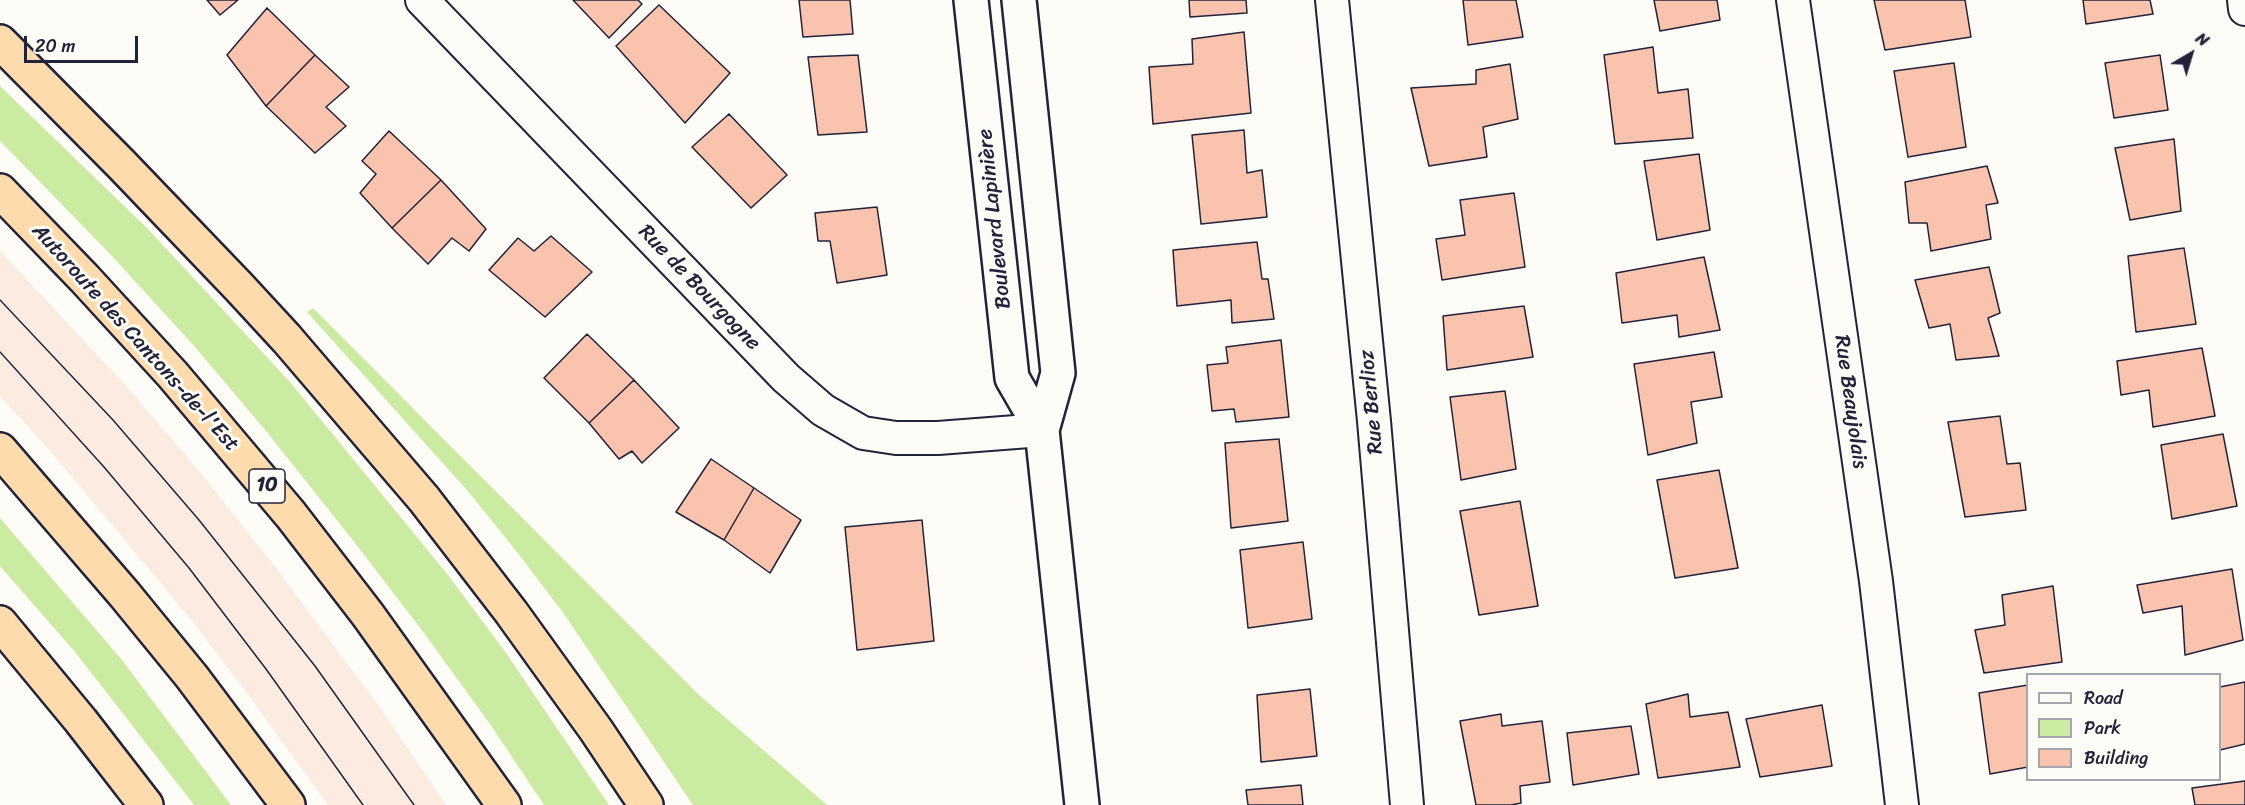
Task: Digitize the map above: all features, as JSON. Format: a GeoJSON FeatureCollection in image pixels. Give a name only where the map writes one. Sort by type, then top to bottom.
{"type":"FeatureCollection","features":[{"type":"Feature","properties":{"kind":"highway"},"geometry":{"type":"LineString","coordinates":[[0,42],[247,295],[424,500],[471,558],[525,631],[646,805]]}},
{"type":"Feature","properties":{"kind":"highway","name":"Autoroute des Cantons-de-l'Est"},"geometry":{"type":"LineString","coordinates":[[0,191],[173,375],[291,515],[368,615],[504,805]]}},
{"type":"Feature","properties":{"kind":"highway"},"geometry":{"type":"LineString","coordinates":[[0,450],[132,603],[192,677],[288,805]]}},
{"type":"Feature","properties":{"kind":"highway"},"geometry":{"type":"LineString","coordinates":[[0,623],[146,805]]}},
{"type":"Feature","properties":{"kind":"main road","name":"Boulevard Lapinière"},"geometry":{"type":"LineString","coordinates":[[971,0],[1012,378],[1042,430]]}},
{"type":"Feature","properties":{"kind":"main road","name":"Boulevard Lapinière"},"geometry":{"type":"LineString","coordinates":[[1019,0],[1058,373],[1042,430],[1082,805]]}},
{"type":"Feature","properties":{"kind":"street","name":"Rue de Bourgogne"},"geometry":{"type":"LineString","coordinates":[[422,0],[786,378],[823,410],[863,433],[896,438],[938,438],[1042,430]]}},
{"type":"Feature","properties":{"kind":"street","name":"Rue Berlioz"},"geometry":{"type":"LineString","coordinates":[[1332,0],[1374,421],[1407,805]]}},
{"type":"Feature","properties":{"kind":"street","name":"Rue Beaujolais"},"geometry":{"type":"LineString","coordinates":[[1793,0],[1876,581],[1902,805]]}},
{"type":"Feature","properties":{"kind":"street"},"geometry":{"type":"LineString","coordinates":[[2244,0],[2245,9]]}},
{"type":"Feature","properties":{"kind":"shaded area"},"geometry":{"type":"Polygon","coordinates":[[[0,251],[127,387],[199,471],[275,567],[381,709],[446,805],[328,805],[193,622],[52,453],[0,396],[0,251]]]}},
{"type":"Feature","properties":{"kind":"green space"},"geometry":{"type":"Polygon","coordinates":[[[0,86],[147,228],[290,382],[448,575],[506,653],[609,805],[544,805],[490,724],[421,629],[266,431],[195,347],[111,255],[0,141],[0,86]]]}},
{"type":"Feature","properties":{"kind":"green space"},"geometry":{"type":"Polygon","coordinates":[[[313,308],[698,694],[827,805],[693,805],[564,614],[517,552],[466,489],[307,312],[313,308]]]}},
{"type":"Feature","properties":{"kind":"green space"},"geometry":{"type":"Polygon","coordinates":[[[0,518],[122,660],[231,805],[194,805],[75,652],[0,566],[0,518]]]}},
{"type":"Feature","properties":{"kind":"building"},"geometry":{"type":"Polygon","coordinates":[[[207,0],[238,0],[220,15],[207,0]]]}},
{"type":"Feature","properties":{"kind":"building"},"geometry":{"type":"Polygon","coordinates":[[[573,0],[638,0],[642,4],[609,38],[573,0]]]}},
{"type":"Feature","properties":{"kind":"building"},"geometry":{"type":"Polygon","coordinates":[[[799,0],[850,0],[853,34],[803,37],[799,0]]]}},
{"type":"Feature","properties":{"kind":"building"},"geometry":{"type":"Polygon","coordinates":[[[1189,0],[1246,0],[1247,13],[1190,17],[1189,0]]]}},
{"type":"Feature","properties":{"kind":"building"},"geometry":{"type":"Polygon","coordinates":[[[1463,0],[1516,0],[1523,37],[1468,45],[1463,0]]]}},
{"type":"Feature","properties":{"kind":"building"},"geometry":{"type":"Polygon","coordinates":[[[1654,0],[1717,0],[1720,20],[1660,31],[1654,0]]]}},
{"type":"Feature","properties":{"kind":"building"},"geometry":{"type":"Polygon","coordinates":[[[1874,0],[1965,0],[1971,37],[1885,50],[1874,0]]]}},
{"type":"Feature","properties":{"kind":"building"},"geometry":{"type":"Polygon","coordinates":[[[2083,0],[2150,0],[2153,14],[2086,24],[2083,0]]]}},
{"type":"Feature","properties":{"kind":"building"},"geometry":{"type":"Polygon","coordinates":[[[659,5],[730,73],[685,123],[616,46],[659,5]]]}},
{"type":"Feature","properties":{"kind":"building"},"geometry":{"type":"Polygon","coordinates":[[[267,8],[315,55],[266,106],[227,55],[267,8]]]}},
{"type":"Feature","properties":{"kind":"building"},"geometry":{"type":"Polygon","coordinates":[[[1244,32],[1251,113],[1153,124],[1149,67],[1193,64],[1192,39],[1244,32]]]}},
{"type":"Feature","properties":{"kind":"building"},"geometry":{"type":"Polygon","coordinates":[[[1653,47],[1658,93],[1688,89],[1693,138],[1615,144],[1604,55],[1653,47]]]}},
{"type":"Feature","properties":{"kind":"building"},"geometry":{"type":"Polygon","coordinates":[[[315,55],[349,87],[326,107],[346,126],[315,153],[266,106],[315,55]]]}},
{"type":"Feature","properties":{"kind":"building"},"geometry":{"type":"Polygon","coordinates":[[[858,55],[867,132],[818,135],[808,57],[858,55]]]}},
{"type":"Feature","properties":{"kind":"building"},"geometry":{"type":"Polygon","coordinates":[[[2160,55],[2168,110],[2114,118],[2105,63],[2160,55]]]}},
{"type":"Feature","properties":{"kind":"building"},"geometry":{"type":"Polygon","coordinates":[[[1954,63],[1966,147],[1908,157],[1894,71],[1954,63]]]}},
{"type":"Feature","properties":{"kind":"building"},"geometry":{"type":"Polygon","coordinates":[[[1510,64],[1518,119],[1483,127],[1487,157],[1429,166],[1411,88],[1476,84],[1476,70],[1510,64]]]}},
{"type":"Feature","properties":{"kind":"building"},"geometry":{"type":"Polygon","coordinates":[[[729,114],[787,175],[751,208],[692,147],[729,114]]]}},
{"type":"Feature","properties":{"kind":"building"},"geometry":{"type":"Polygon","coordinates":[[[1244,130],[1247,173],[1262,170],[1267,217],[1201,224],[1192,135],[1244,130]]]}},
{"type":"Feature","properties":{"kind":"building"},"geometry":{"type":"Polygon","coordinates":[[[389,131],[441,180],[392,228],[360,193],[376,174],[362,161],[389,131]]]}},
{"type":"Feature","properties":{"kind":"building"},"geometry":{"type":"Polygon","coordinates":[[[2174,139],[2181,211],[2130,220],[2115,148],[2174,139]]]}},
{"type":"Feature","properties":{"kind":"building"},"geometry":{"type":"Polygon","coordinates":[[[1699,154],[1710,230],[1657,240],[1644,161],[1699,154]]]}},
{"type":"Feature","properties":{"kind":"building"},"geometry":{"type":"Polygon","coordinates":[[[1987,166],[1998,203],[1986,205],[1991,239],[1931,251],[1927,223],[1909,223],[1905,182],[1987,166]]]}},
{"type":"Feature","properties":{"kind":"building"},"geometry":{"type":"Polygon","coordinates":[[[441,180],[486,229],[469,251],[452,238],[428,264],[392,228],[441,180]]]}},
{"type":"Feature","properties":{"kind":"building"},"geometry":{"type":"Polygon","coordinates":[[[1514,193],[1525,267],[1442,280],[1436,239],[1465,235],[1460,200],[1514,193]]]}},
{"type":"Feature","properties":{"kind":"building"},"geometry":{"type":"Polygon","coordinates":[[[877,207],[887,275],[837,283],[830,241],[818,241],[815,213],[877,207]]]}},
{"type":"Feature","properties":{"kind":"building"},"geometry":{"type":"Polygon","coordinates":[[[551,236],[592,272],[545,317],[489,270],[518,238],[534,251],[551,236]]]}},
{"type":"Feature","properties":{"kind":"building"},"geometry":{"type":"Polygon","coordinates":[[[1257,242],[1262,279],[1268,279],[1274,319],[1232,323],[1231,300],[1177,306],[1173,250],[1257,242]]]}},
{"type":"Feature","properties":{"kind":"building"},"geometry":{"type":"Polygon","coordinates":[[[2184,248],[2196,324],[2136,332],[2128,256],[2184,248]]]}},
{"type":"Feature","properties":{"kind":"building"},"geometry":{"type":"Polygon","coordinates":[[[1704,257],[1720,330],[1679,337],[1677,315],[1622,323],[1616,273],[1704,257]]]}},
{"type":"Feature","properties":{"kind":"building"},"geometry":{"type":"Polygon","coordinates":[[[1989,267],[2000,313],[1988,318],[1999,356],[1956,360],[1950,324],[1929,328],[1915,280],[1989,267]]]}},
{"type":"Feature","properties":{"kind":"building"},"geometry":{"type":"Polygon","coordinates":[[[1524,306],[1533,357],[1447,370],[1443,316],[1524,306]]]}},
{"type":"Feature","properties":{"kind":"building"},"geometry":{"type":"Polygon","coordinates":[[[587,334],[634,380],[589,423],[544,378],[587,334]]]}},
{"type":"Feature","properties":{"kind":"building"},"geometry":{"type":"Polygon","coordinates":[[[1281,340],[1289,417],[1236,422],[1234,409],[1212,411],[1207,365],[1228,363],[1226,347],[1281,340]]]}},
{"type":"Feature","properties":{"kind":"building"},"geometry":{"type":"Polygon","coordinates":[[[2202,348],[2215,416],[2153,427],[2149,390],[2121,395],[2117,361],[2202,348]]]}},
{"type":"Feature","properties":{"kind":"building"},"geometry":{"type":"Polygon","coordinates":[[[1714,352],[1722,397],[1691,402],[1697,443],[1648,455],[1634,364],[1714,352]]]}},
{"type":"Feature","properties":{"kind":"building"},"geometry":{"type":"Polygon","coordinates":[[[634,380],[679,428],[642,463],[632,451],[619,459],[589,423],[634,380]]]}},
{"type":"Feature","properties":{"kind":"building"},"geometry":{"type":"Polygon","coordinates":[[[1505,391],[1516,469],[1461,480],[1450,397],[1505,391]]]}},
{"type":"Feature","properties":{"kind":"building"},"geometry":{"type":"Polygon","coordinates":[[[2000,416],[2007,464],[2020,463],[2026,510],[1965,517],[1948,422],[2000,416]]]}},
{"type":"Feature","properties":{"kind":"building"},"geometry":{"type":"Polygon","coordinates":[[[2223,434],[2237,506],[2172,519],[2161,445],[2223,434]]]}},
{"type":"Feature","properties":{"kind":"building"},"geometry":{"type":"Polygon","coordinates":[[[1279,439],[1288,521],[1231,528],[1225,443],[1279,439]]]}},
{"type":"Feature","properties":{"kind":"building"},"geometry":{"type":"Polygon","coordinates":[[[711,459],[754,488],[724,540],[676,512],[711,459]]]}},
{"type":"Feature","properties":{"kind":"building"},"geometry":{"type":"Polygon","coordinates":[[[1719,470],[1738,568],[1675,578],[1657,480],[1719,470]]]}},
{"type":"Feature","properties":{"kind":"building"},"geometry":{"type":"Polygon","coordinates":[[[754,488],[801,520],[770,573],[724,540],[754,488]]]}},
{"type":"Feature","properties":{"kind":"building"},"geometry":{"type":"Polygon","coordinates":[[[1520,501],[1538,606],[1479,615],[1460,511],[1520,501]]]}},
{"type":"Feature","properties":{"kind":"building"},"geometry":{"type":"Polygon","coordinates":[[[922,520],[934,641],[857,650],[845,527],[922,520]]]}},
{"type":"Feature","properties":{"kind":"building"},"geometry":{"type":"Polygon","coordinates":[[[1303,542],[1312,619],[1248,628],[1240,550],[1303,542]]]}},
{"type":"Feature","properties":{"kind":"building"},"geometry":{"type":"Polygon","coordinates":[[[2232,569],[2243,640],[2185,655],[2182,606],[2143,613],[2137,585],[2232,569]]]}},
{"type":"Feature","properties":{"kind":"building"},"geometry":{"type":"Polygon","coordinates":[[[2053,586],[2062,662],[1984,673],[1975,630],[2005,625],[2002,595],[2053,586]]]}},
{"type":"Feature","properties":{"kind":"building"},"geometry":{"type":"Polygon","coordinates":[[[2245,682],[2245,744],[2221,750],[2221,687],[2245,682]]]}},
{"type":"Feature","properties":{"kind":"building"},"geometry":{"type":"Polygon","coordinates":[[[2026,685],[2026,767],[1990,774],[1979,693],[2026,685]]]}},
{"type":"Feature","properties":{"kind":"building"},"geometry":{"type":"Polygon","coordinates":[[[1310,689],[1317,756],[1261,762],[1257,695],[1310,689]]]}},
{"type":"Feature","properties":{"kind":"building"},"geometry":{"type":"Polygon","coordinates":[[[1688,694],[1690,717],[1728,712],[1740,767],[1658,778],[1646,704],[1688,694]]]}},
{"type":"Feature","properties":{"kind":"building"},"geometry":{"type":"Polygon","coordinates":[[[1822,705],[1832,766],[1760,777],[1746,719],[1822,705]]]}},
{"type":"Feature","properties":{"kind":"building"},"geometry":{"type":"Polygon","coordinates":[[[1501,714],[1502,726],[1542,721],[1550,782],[1520,786],[1521,803],[1476,805],[1460,721],[1501,714]]]}},
{"type":"Feature","properties":{"kind":"building"},"geometry":{"type":"Polygon","coordinates":[[[1631,726],[1639,774],[1573,785],[1567,733],[1631,726]]]}},
{"type":"Feature","properties":{"kind":"building"},"geometry":{"type":"Polygon","coordinates":[[[2245,781],[2245,805],[2195,805],[2192,788],[2245,781]]]}},
{"type":"Feature","properties":{"kind":"building"},"geometry":{"type":"Polygon","coordinates":[[[1301,785],[1303,805],[1248,805],[1246,790],[1301,785]]]}},
{"type":"Feature","properties":{"kind":"tram line"},"geometry":{"type":"LineString","coordinates":[[0,300],[113,420],[199,520],[315,666],[414,805]]}},
{"type":"Feature","properties":{"kind":"tram line"},"geometry":{"type":"LineString","coordinates":[[0,352],[104,467],[189,568],[266,669],[363,805]]}}]}
